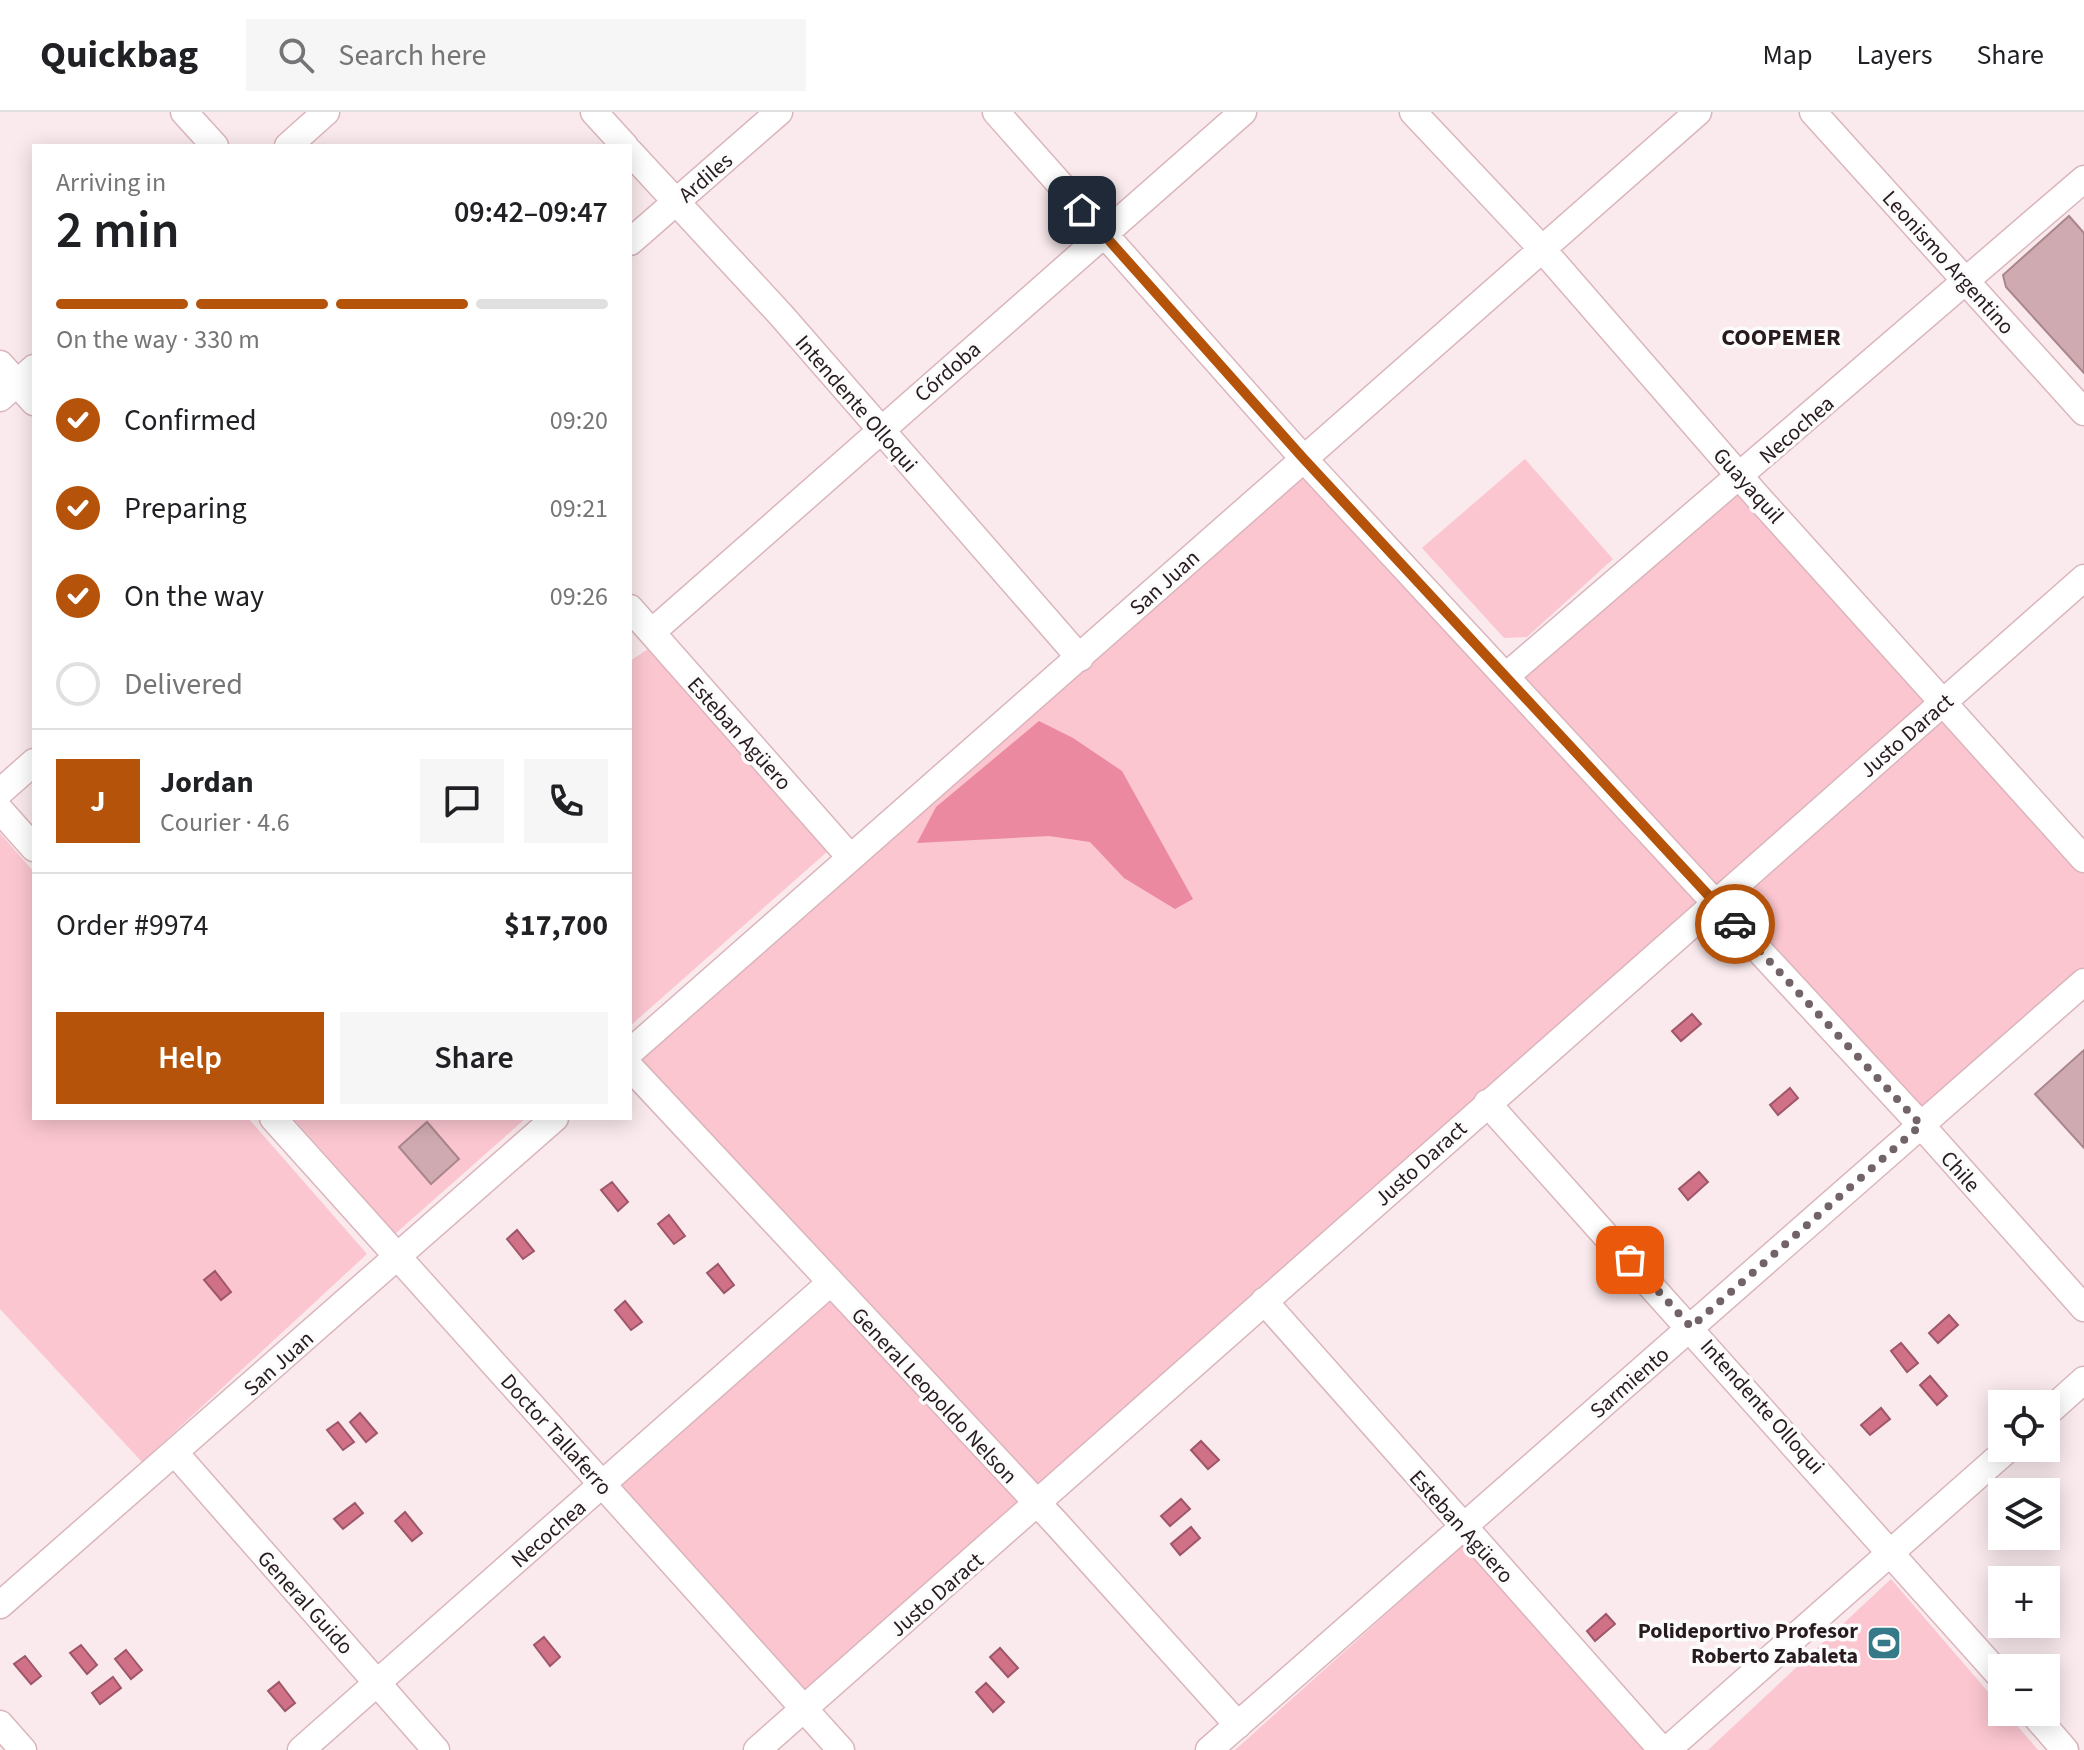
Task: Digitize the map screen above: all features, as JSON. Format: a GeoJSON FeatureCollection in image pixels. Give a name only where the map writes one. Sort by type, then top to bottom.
{"type":"FeatureCollection","features":[{"type":"Feature","properties":{"kind":"street"},"geometry":{"type":"LineString","coordinates":[[184,112],[213,144]]}},
{"type":"Feature","properties":{"kind":"street"},"geometry":{"type":"LineString","coordinates":[[290,144],[326,112]]}},
{"type":"Feature","properties":{"kind":"street"},"geometry":{"type":"LineString","coordinates":[[594,112],[623,144]]}},
{"type":"Feature","properties":{"kind":"street","name":"Ardiles"},"geometry":{"type":"LineString","coordinates":[[632,240],[779,112]]}},
{"type":"Feature","properties":{"kind":"street","name":"Chile"},"geometry":{"type":"LineString","coordinates":[[996,112],[1303,458],[1921,1125],[2084,1308]]}},
{"type":"Feature","properties":{"kind":"street","name":"Córdoba"},"geometry":{"type":"LineString","coordinates":[[652,632],[1243,112]]}},
{"type":"Feature","properties":{"kind":"street","name":"Guayaquil"},"geometry":{"type":"LineString","coordinates":[[1413,112],[1543,250],[1740,477],[2084,859]]}},
{"type":"Feature","properties":{"kind":"street","name":"San Juan"},"geometry":{"type":"LineString","coordinates":[[632,1050],[1698,112]]}},
{"type":"Feature","properties":{"kind":"street","name":"Leonismo Argentino"},"geometry":{"type":"LineString","coordinates":[[1813,112],[2084,412]]}},
{"type":"Feature","properties":{"kind":"street","name":"Intendente Olloqui"},"geometry":{"type":"LineString","coordinates":[[632,154],[880,429],[1080,658]]}},
{"type":"Feature","properties":{"kind":"street","name":"Necochea"},"geometry":{"type":"LineString","coordinates":[[1506,676],[2084,179]]}},
{"type":"Feature","properties":{"kind":"street","name":"Justo Daract"},"geometry":{"type":"LineString","coordinates":[[757,1750],[2084,578]]}},
{"type":"Feature","properties":{"kind":"street","name":"Esteban Agüero"},"geometry":{"type":"LineString","coordinates":[[632,610],[850,857]]}},
{"type":"Feature","properties":{"kind":"street"},"geometry":{"type":"LineString","coordinates":[[0,792],[32,764]]}},
{"type":"Feature","properties":{"kind":"street"},"geometry":{"type":"LineString","coordinates":[[0,810],[32,846]]}},
{"type":"Feature","properties":{"kind":"street","name":"Sarmiento"},"geometry":{"type":"LineString","coordinates":[[1209,1750],[2084,982]]}},
{"type":"Feature","properties":{"kind":"street","name":"General Leopoldo Nelson"},"geometry":{"type":"LineString","coordinates":[[632,1069],[1238,1725]]}},
{"type":"Feature","properties":{"kind":"street","name":"Intendente Olloqui"},"geometry":{"type":"LineString","coordinates":[[1487,1103],[1893,1552],[1988,1662]]}},
{"type":"Feature","properties":{"kind":"street","name":"Doctor Tallaferro"},"geometry":{"type":"LineString","coordinates":[[275,1120],[841,1750]]}},
{"type":"Feature","properties":{"kind":"street","name":"San Juan"},"geometry":{"type":"LineString","coordinates":[[0,1605],[176,1454],[553,1120]]}},
{"type":"Feature","properties":{"kind":"street","name":"Necochea"},"geometry":{"type":"LineString","coordinates":[[301,1750],[830,1283]]}},
{"type":"Feature","properties":{"kind":"street","name":"Esteban Agüero"},"geometry":{"type":"LineString","coordinates":[[1264,1301],[1664,1750]]}},
{"type":"Feature","properties":{"kind":"street"},"geometry":{"type":"LineString","coordinates":[[2060,1401],[2084,1380]]}},
{"type":"Feature","properties":{"kind":"street","name":"General Guido"},"geometry":{"type":"LineString","coordinates":[[176,1454],[436,1750]]}},
{"type":"Feature","properties":{"kind":"street"},"geometry":{"type":"LineString","coordinates":[[1664,1750],[1993,1462]]}},
{"type":"Feature","properties":{"kind":"street"},"geometry":{"type":"LineString","coordinates":[[0,1724],[23,1750]]}},
{"type":"Feature","properties":{"kind":"street"},"geometry":{"type":"LineString","coordinates":[[2044,1726],[2065,1750]]}},
{"type":"Feature","properties":{"kind":"shaded area"},"geometry":{"type":"Polygon","coordinates":[[[1303,458],[1505,676],[1740,477],[2084,860],[2084,982],[1921,1125],[1715,902],[804,1708],[603,1484],[829,1283],[632,1069],[632,1065],[1303,458]]]}},
{"type":"Feature","properties":{"kind":"shaded area"},"geometry":{"type":"Polygon","coordinates":[[[1525,459],[1613,559],[1527,637],[1504,638],[1422,548],[1525,459]]]}},
{"type":"Feature","properties":{"kind":"shaded area"},"geometry":{"type":"Polygon","coordinates":[[[651,647],[828,851],[632,1024],[632,660],[651,647]]]}},
{"type":"Feature","properties":{"kind":"shaded area"},"geometry":{"type":"Polygon","coordinates":[[[1039,721],[1073,738],[1122,771],[1193,899],[1175,909],[1124,878],[1090,842],[1049,836],[917,843],[936,807],[1039,721]]]}},
{"type":"Feature","properties":{"kind":"shaded area"},"geometry":{"type":"Polygon","coordinates":[[[0,833],[32,870],[32,1120],[250,1120],[367,1254],[142,1462],[0,1309],[0,833]]]}},
{"type":"Feature","properties":{"kind":"shaded area"},"geometry":{"type":"Polygon","coordinates":[[[1692,1014],[1701,1024],[1681,1041],[1672,1031],[1692,1014]]]}},
{"type":"Feature","properties":{"kind":"shaded area"},"geometry":{"type":"Polygon","coordinates":[[[1790,1088],[1798,1098],[1778,1115],[1770,1105],[1790,1088]]]}},
{"type":"Feature","properties":{"kind":"shaded area"},"geometry":{"type":"Polygon","coordinates":[[[295,1120],[524,1120],[395,1234],[295,1120]]]}},
{"type":"Feature","properties":{"kind":"shaded area"},"geometry":{"type":"Polygon","coordinates":[[[1699,1172],[1708,1182],[1688,1200],[1679,1189],[1699,1172]]]}},
{"type":"Feature","properties":{"kind":"shaded area"},"geometry":{"type":"Polygon","coordinates":[[[612,1182],[628,1202],[618,1211],[601,1190],[612,1182]]]}},
{"type":"Feature","properties":{"kind":"shaded area"},"geometry":{"type":"Polygon","coordinates":[[[669,1215],[685,1236],[674,1244],[658,1224],[669,1215]]]}},
{"type":"Feature","properties":{"kind":"shaded area"},"geometry":{"type":"Polygon","coordinates":[[[517,1230],[534,1251],[523,1259],[507,1239],[517,1230]]]}},
{"type":"Feature","properties":{"kind":"shaded area"},"geometry":{"type":"Polygon","coordinates":[[[718,1264],[734,1285],[724,1293],[707,1273],[718,1264]]]}},
{"type":"Feature","properties":{"kind":"shaded area"},"geometry":{"type":"Polygon","coordinates":[[[215,1271],[231,1292],[221,1300],[204,1280],[215,1271]]]}},
{"type":"Feature","properties":{"kind":"shaded area"},"geometry":{"type":"Polygon","coordinates":[[[625,1301],[642,1322],[631,1330],[615,1310],[625,1301]]]}},
{"type":"Feature","properties":{"kind":"shaded area"},"geometry":{"type":"Polygon","coordinates":[[[1949,1315],[1958,1325],[1938,1343],[1929,1333],[1949,1315]]]}},
{"type":"Feature","properties":{"kind":"shaded area"},"geometry":{"type":"Polygon","coordinates":[[[1901,1343],[1918,1363],[1907,1372],[1891,1351],[1901,1343]]]}},
{"type":"Feature","properties":{"kind":"shaded area"},"geometry":{"type":"Polygon","coordinates":[[[1930,1376],[1947,1396],[1937,1405],[1920,1385],[1930,1376]]]}},
{"type":"Feature","properties":{"kind":"shaded area"},"geometry":{"type":"Polygon","coordinates":[[[1881,1408],[1890,1419],[1870,1435],[1861,1425],[1881,1408]]]}},
{"type":"Feature","properties":{"kind":"shaded area"},"geometry":{"type":"Polygon","coordinates":[[[360,1413],[377,1433],[366,1442],[350,1422],[360,1413]]]}},
{"type":"Feature","properties":{"kind":"shaded area"},"geometry":{"type":"Polygon","coordinates":[[[338,1422],[354,1442],[343,1450],[327,1430],[338,1422]]]}},
{"type":"Feature","properties":{"kind":"shaded area"},"geometry":{"type":"Polygon","coordinates":[[[1201,1441],[1219,1460],[1208,1469],[1191,1450],[1201,1441]]]}},
{"type":"Feature","properties":{"kind":"shaded area"},"geometry":{"type":"Polygon","coordinates":[[[1181,1499],[1190,1509],[1170,1526],[1161,1516],[1181,1499]]]}},
{"type":"Feature","properties":{"kind":"shaded area"},"geometry":{"type":"Polygon","coordinates":[[[355,1503],[363,1513],[343,1529],[334,1519],[355,1503]]]}},
{"type":"Feature","properties":{"kind":"shaded area"},"geometry":{"type":"Polygon","coordinates":[[[405,1512],[422,1533],[412,1541],[395,1521],[405,1512]]]}},
{"type":"Feature","properties":{"kind":"shaded area"},"geometry":{"type":"Polygon","coordinates":[[[1191,1527],[1200,1538],[1180,1555],[1171,1544],[1191,1527]]]}},
{"type":"Feature","properties":{"kind":"shaded area"},"geometry":{"type":"Polygon","coordinates":[[[1463,1545],[1645,1750],[1235,1750],[1463,1545]]]}},
{"type":"Feature","properties":{"kind":"shaded area","name":"Polideportivo Profesor Roberto Zabaleta"},"geometry":{"type":"Polygon","coordinates":[[[1891,1579],[1988,1692],[1988,1726],[2017,1726],[2038,1750],[1708,1750],[1891,1579]]]}},
{"type":"Feature","properties":{"kind":"shaded area"},"geometry":{"type":"Polygon","coordinates":[[[1606,1614],[1615,1624],[1595,1641],[1587,1631],[1606,1614]]]}},
{"type":"Feature","properties":{"kind":"shaded area"},"geometry":{"type":"Polygon","coordinates":[[[544,1637],[560,1657],[550,1666],[534,1645],[544,1637]]]}},
{"type":"Feature","properties":{"kind":"shaded area"},"geometry":{"type":"Polygon","coordinates":[[[81,1645],[97,1665],[87,1674],[70,1653],[81,1645]]]}},
{"type":"Feature","properties":{"kind":"shaded area"},"geometry":{"type":"Polygon","coordinates":[[[1000,1648],[1018,1668],[1008,1677],[990,1657],[1000,1648]]]}},
{"type":"Feature","properties":{"kind":"shaded area"},"geometry":{"type":"Polygon","coordinates":[[[126,1650],[142,1670],[131,1679],[115,1659],[126,1650]]]}},
{"type":"Feature","properties":{"kind":"shaded area"},"geometry":{"type":"Polygon","coordinates":[[[25,1656],[41,1676],[31,1684],[14,1664],[25,1656]]]}},
{"type":"Feature","properties":{"kind":"shaded area"},"geometry":{"type":"Polygon","coordinates":[[[113,1677],[121,1688],[100,1704],[92,1693],[113,1677]]]}},
{"type":"Feature","properties":{"kind":"shaded area"},"geometry":{"type":"Polygon","coordinates":[[[279,1682],[295,1703],[285,1711],[268,1691],[279,1682]]]}},
{"type":"Feature","properties":{"kind":"shaded area"},"geometry":{"type":"Polygon","coordinates":[[[986,1683],[1004,1702],[993,1712],[976,1692],[986,1683]]]}},
{"type":"Feature","properties":{"kind":"building"},"geometry":{"type":"Polygon","coordinates":[[[2069,216],[2084,233],[2084,373],[2006,287],[2003,275],[2069,216]]]}},
{"type":"Feature","properties":{"kind":"building"},"geometry":{"type":"Polygon","coordinates":[[[2084,1050],[2084,1148],[2035,1094],[2084,1050]]]}},
{"type":"Feature","properties":{"kind":"building"},"geometry":{"type":"Polygon","coordinates":[[[427,1122],[459,1159],[431,1184],[399,1147],[427,1122]]]}},
{"type":"Feature","properties":{"kind":"way so far"},"geometry":{"type":"LineString","coordinates":[[1630,1260],[1691,1327],[1921,1125],[1735,924]]}},
{"type":"Feature","properties":{"kind":"place","name":"Polideportivo Profesor Roberto Zabaleta"},"geometry":{"type":"Point","coordinates":[1884,1643]}},
{"type":"Feature","properties":{"kind":"district","name":"COOPEMER"},"geometry":{"type":"Point","coordinates":[1781,337]}},
{"type":"Feature","properties":{"kind":"route"},"geometry":{"type":"LineString","coordinates":[[1082,210],[1303,458],[1735,924]]}}]}
